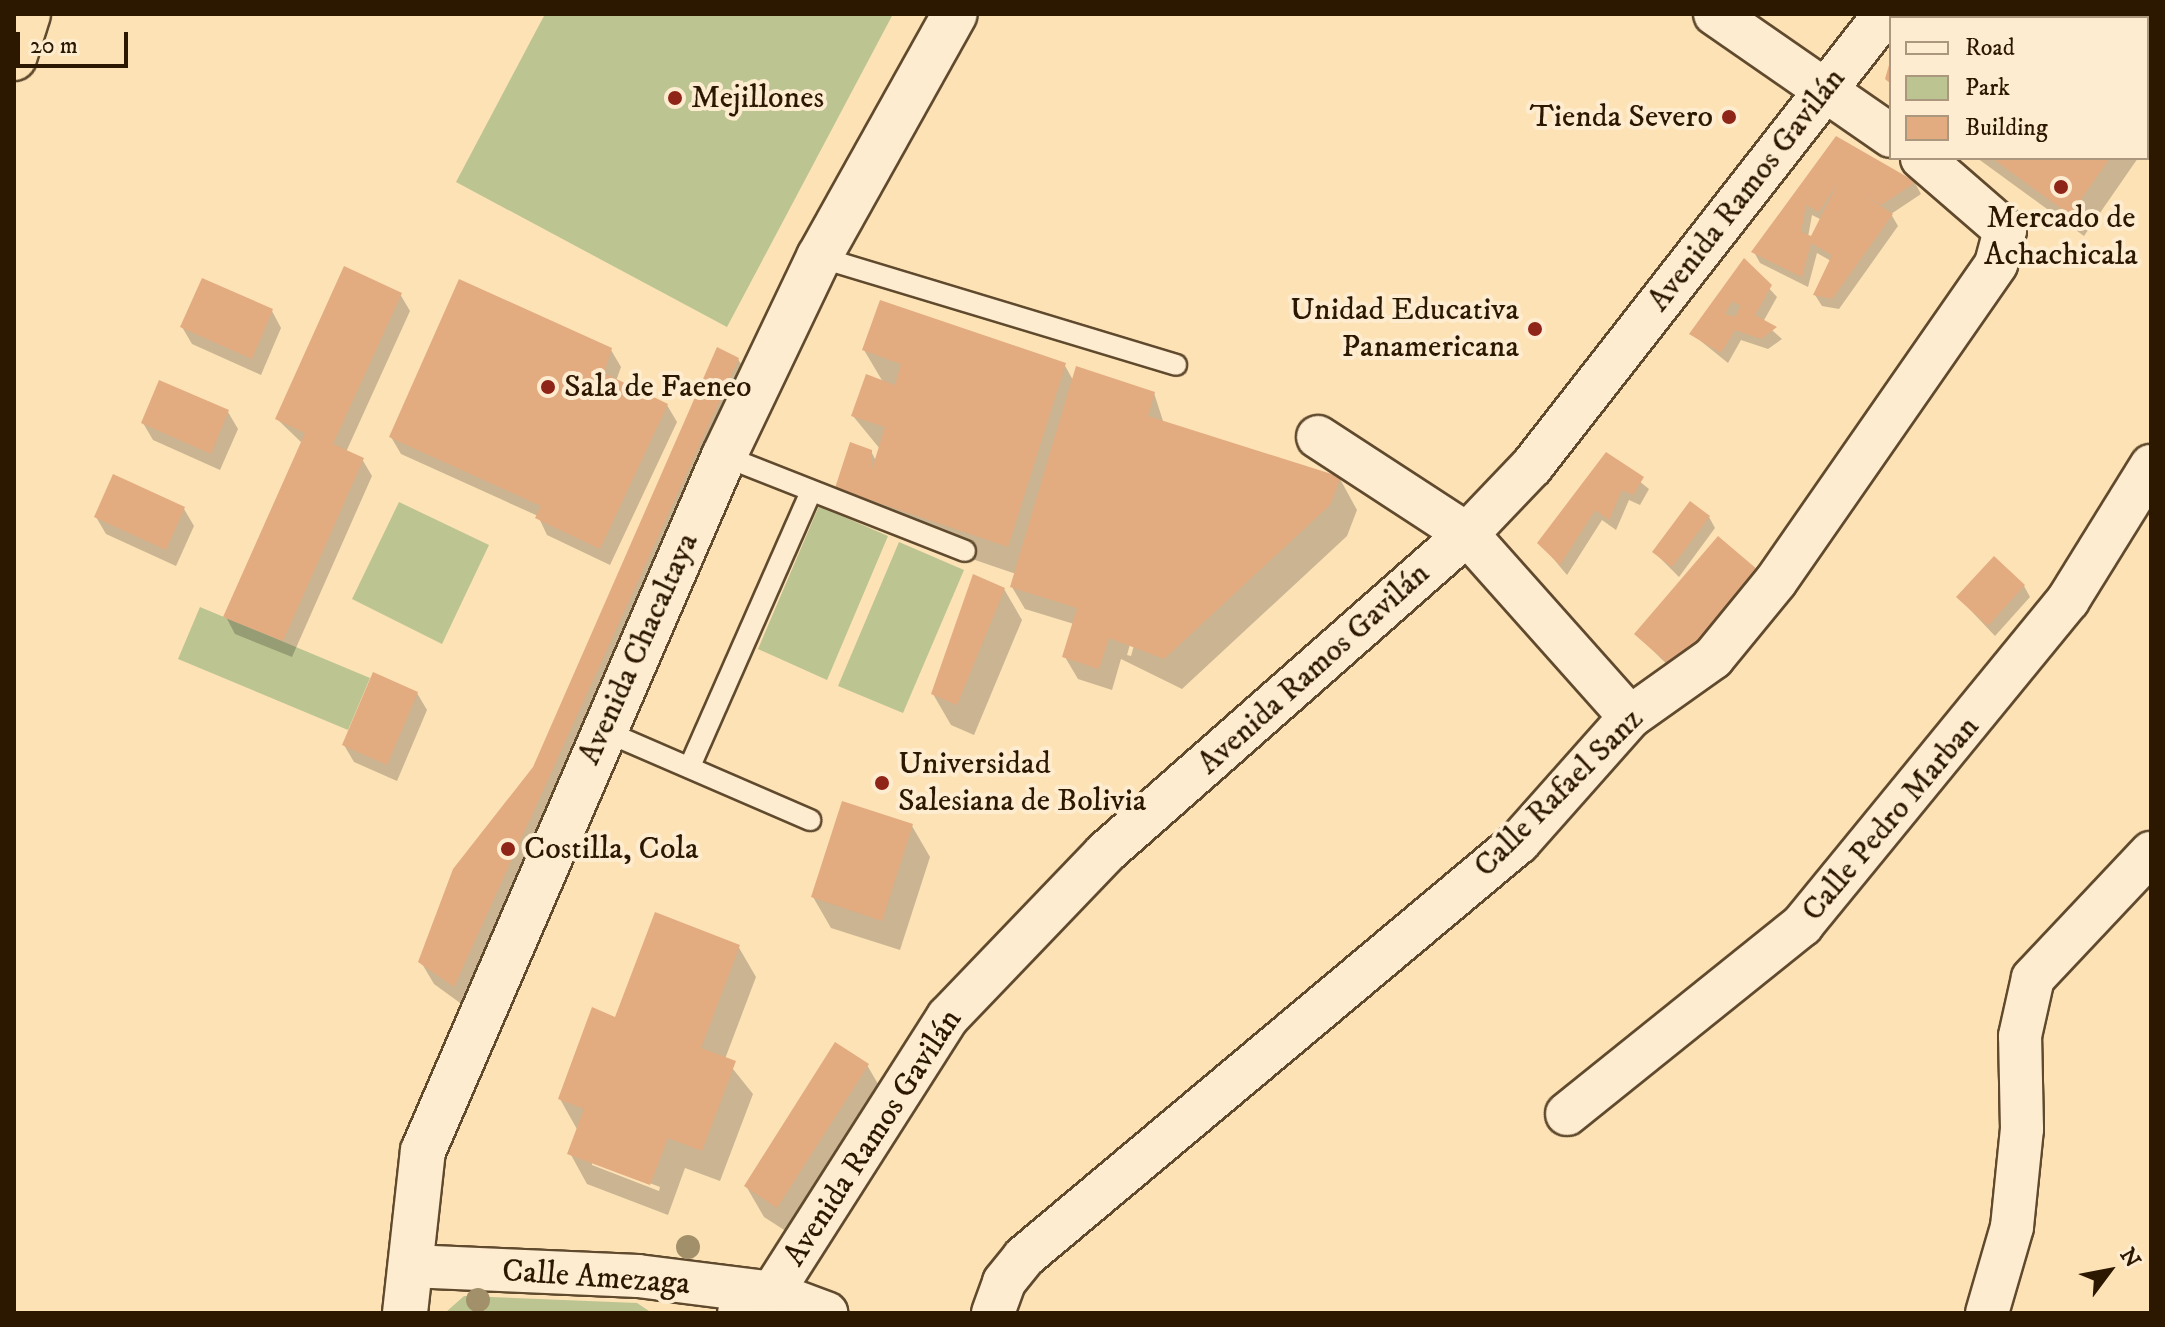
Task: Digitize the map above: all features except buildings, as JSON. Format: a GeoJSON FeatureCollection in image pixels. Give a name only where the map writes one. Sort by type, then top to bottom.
{"type":"FeatureCollection","features":[{"type":"Feature","properties":{"kind":"highway"},"geometry":{"type":"LineString","coordinates":[[14,58],[28,14]]}},
{"type":"Feature","properties":{"kind":"street","name":"Avenida Chacaltaya"},"geometry":{"type":"LineString","coordinates":[[405,1313],[423,1151],[602,730],[724,456],[819,257],[955,14]]}},
{"type":"Feature","properties":{"kind":"street"},"geometry":{"type":"LineString","coordinates":[[1715,14],[1889,135]]}},
{"type":"Feature","properties":{"kind":"street"},"geometry":{"type":"LineString","coordinates":[[1757,14],[1827,89]]}},
{"type":"Feature","properties":{"kind":"street","name":"Avenida Ramos Gavilán"},"geometry":{"type":"LineString","coordinates":[[755,1303],[948,1017],[1105,853],[1467,534],[1532,466],[1885,14]]}},
{"type":"Feature","properties":{"kind":"street","name":"Calle Rafael Sanz"},"geometry":{"type":"LineString","coordinates":[[993,1313],[1004,1282],[1024,1257],[1519,842],[1630,717],[1713,658],[1776,581],[1985,289],[2005,230],[1924,160]]}},
{"type":"Feature","properties":{"kind":"street"},"geometry":{"type":"LineString","coordinates":[[1318,437],[1467,534],[1630,717]]}},
{"type":"Feature","properties":{"kind":"street","name":"Calle Pedro Marban"},"geometry":{"type":"LineString","coordinates":[[1567,1114],[1802,925],[2058,612],[2151,466]]}},
{"type":"Feature","properties":{"kind":"street"},"geometry":{"type":"LineString","coordinates":[[1987,1313],[2012,1227],[2022,1129],[2020,1036],[2033,978],[2151,853]]}},
{"type":"Feature","properties":{"kind":"street","name":"Calle Amezaga"},"geometry":{"type":"LineString","coordinates":[[410,1266],[638,1276],[755,1303],[826,1313]]}},
{"type":"Feature","properties":{"kind":"lane"},"geometry":{"type":"LineString","coordinates":[[819,257],[1176,365]]}},
{"type":"Feature","properties":{"kind":"lane"},"geometry":{"type":"LineString","coordinates":[[724,456],[810,494],[965,551]]}},
{"type":"Feature","properties":{"kind":"lane"},"geometry":{"type":"LineString","coordinates":[[690,766],[810,494]]}},
{"type":"Feature","properties":{"kind":"lane"},"geometry":{"type":"LineString","coordinates":[[602,730],[810,820]]}},
{"type":"Feature","properties":{"kind":"green space","name":"Mejillones"},"geometry":{"type":"Polygon","coordinates":[[[545,14],[893,14],[727,327],[456,182],[545,14]]]}},
{"type":"Feature","properties":{"kind":"green space"},"geometry":{"type":"Polygon","coordinates":[[[399,502],[489,545],[442,644],[352,599],[399,502]]]}},
{"type":"Feature","properties":{"kind":"green space"},"geometry":{"type":"Polygon","coordinates":[[[819,506],[888,536],[827,680],[758,649],[819,506]]]}},
{"type":"Feature","properties":{"kind":"green space"},"geometry":{"type":"Polygon","coordinates":[[[899,542],[964,570],[903,713],[838,686],[899,542]]]}},
{"type":"Feature","properties":{"kind":"green space"},"geometry":{"type":"Polygon","coordinates":[[[200,607],[370,678],[348,730],[178,659],[200,607]]]}},
{"type":"Feature","properties":{"kind":"green space"},"geometry":{"type":"Polygon","coordinates":[[[464,1296],[637,1303],[652,1313],[445,1313],[464,1296]]]}},
{"type":"Feature","properties":{"kind":"place","name":"Mejillones"},"geometry":{"type":"Point","coordinates":[675,98]}},
{"type":"Feature","properties":{"kind":"place","name":"Tienda Severo"},"geometry":{"type":"Point","coordinates":[1729,117]}},
{"type":"Feature","properties":{"kind":"place","name":"Mercado de Achachicala"},"geometry":{"type":"Point","coordinates":[2061,187]}},
{"type":"Feature","properties":{"kind":"place","name":"Unidad Educativa Panamericana"},"geometry":{"type":"Point","coordinates":[1535,329]}},
{"type":"Feature","properties":{"kind":"place","name":"Sala de Faeneo"},"geometry":{"type":"Point","coordinates":[548,387]}},
{"type":"Feature","properties":{"kind":"place","name":"Universidad Salesiana de Bolivia"},"geometry":{"type":"Point","coordinates":[882,783]}},
{"type":"Feature","properties":{"kind":"place","name":"Costilla, Cola"},"geometry":{"type":"Point","coordinates":[508,849]}}]}
